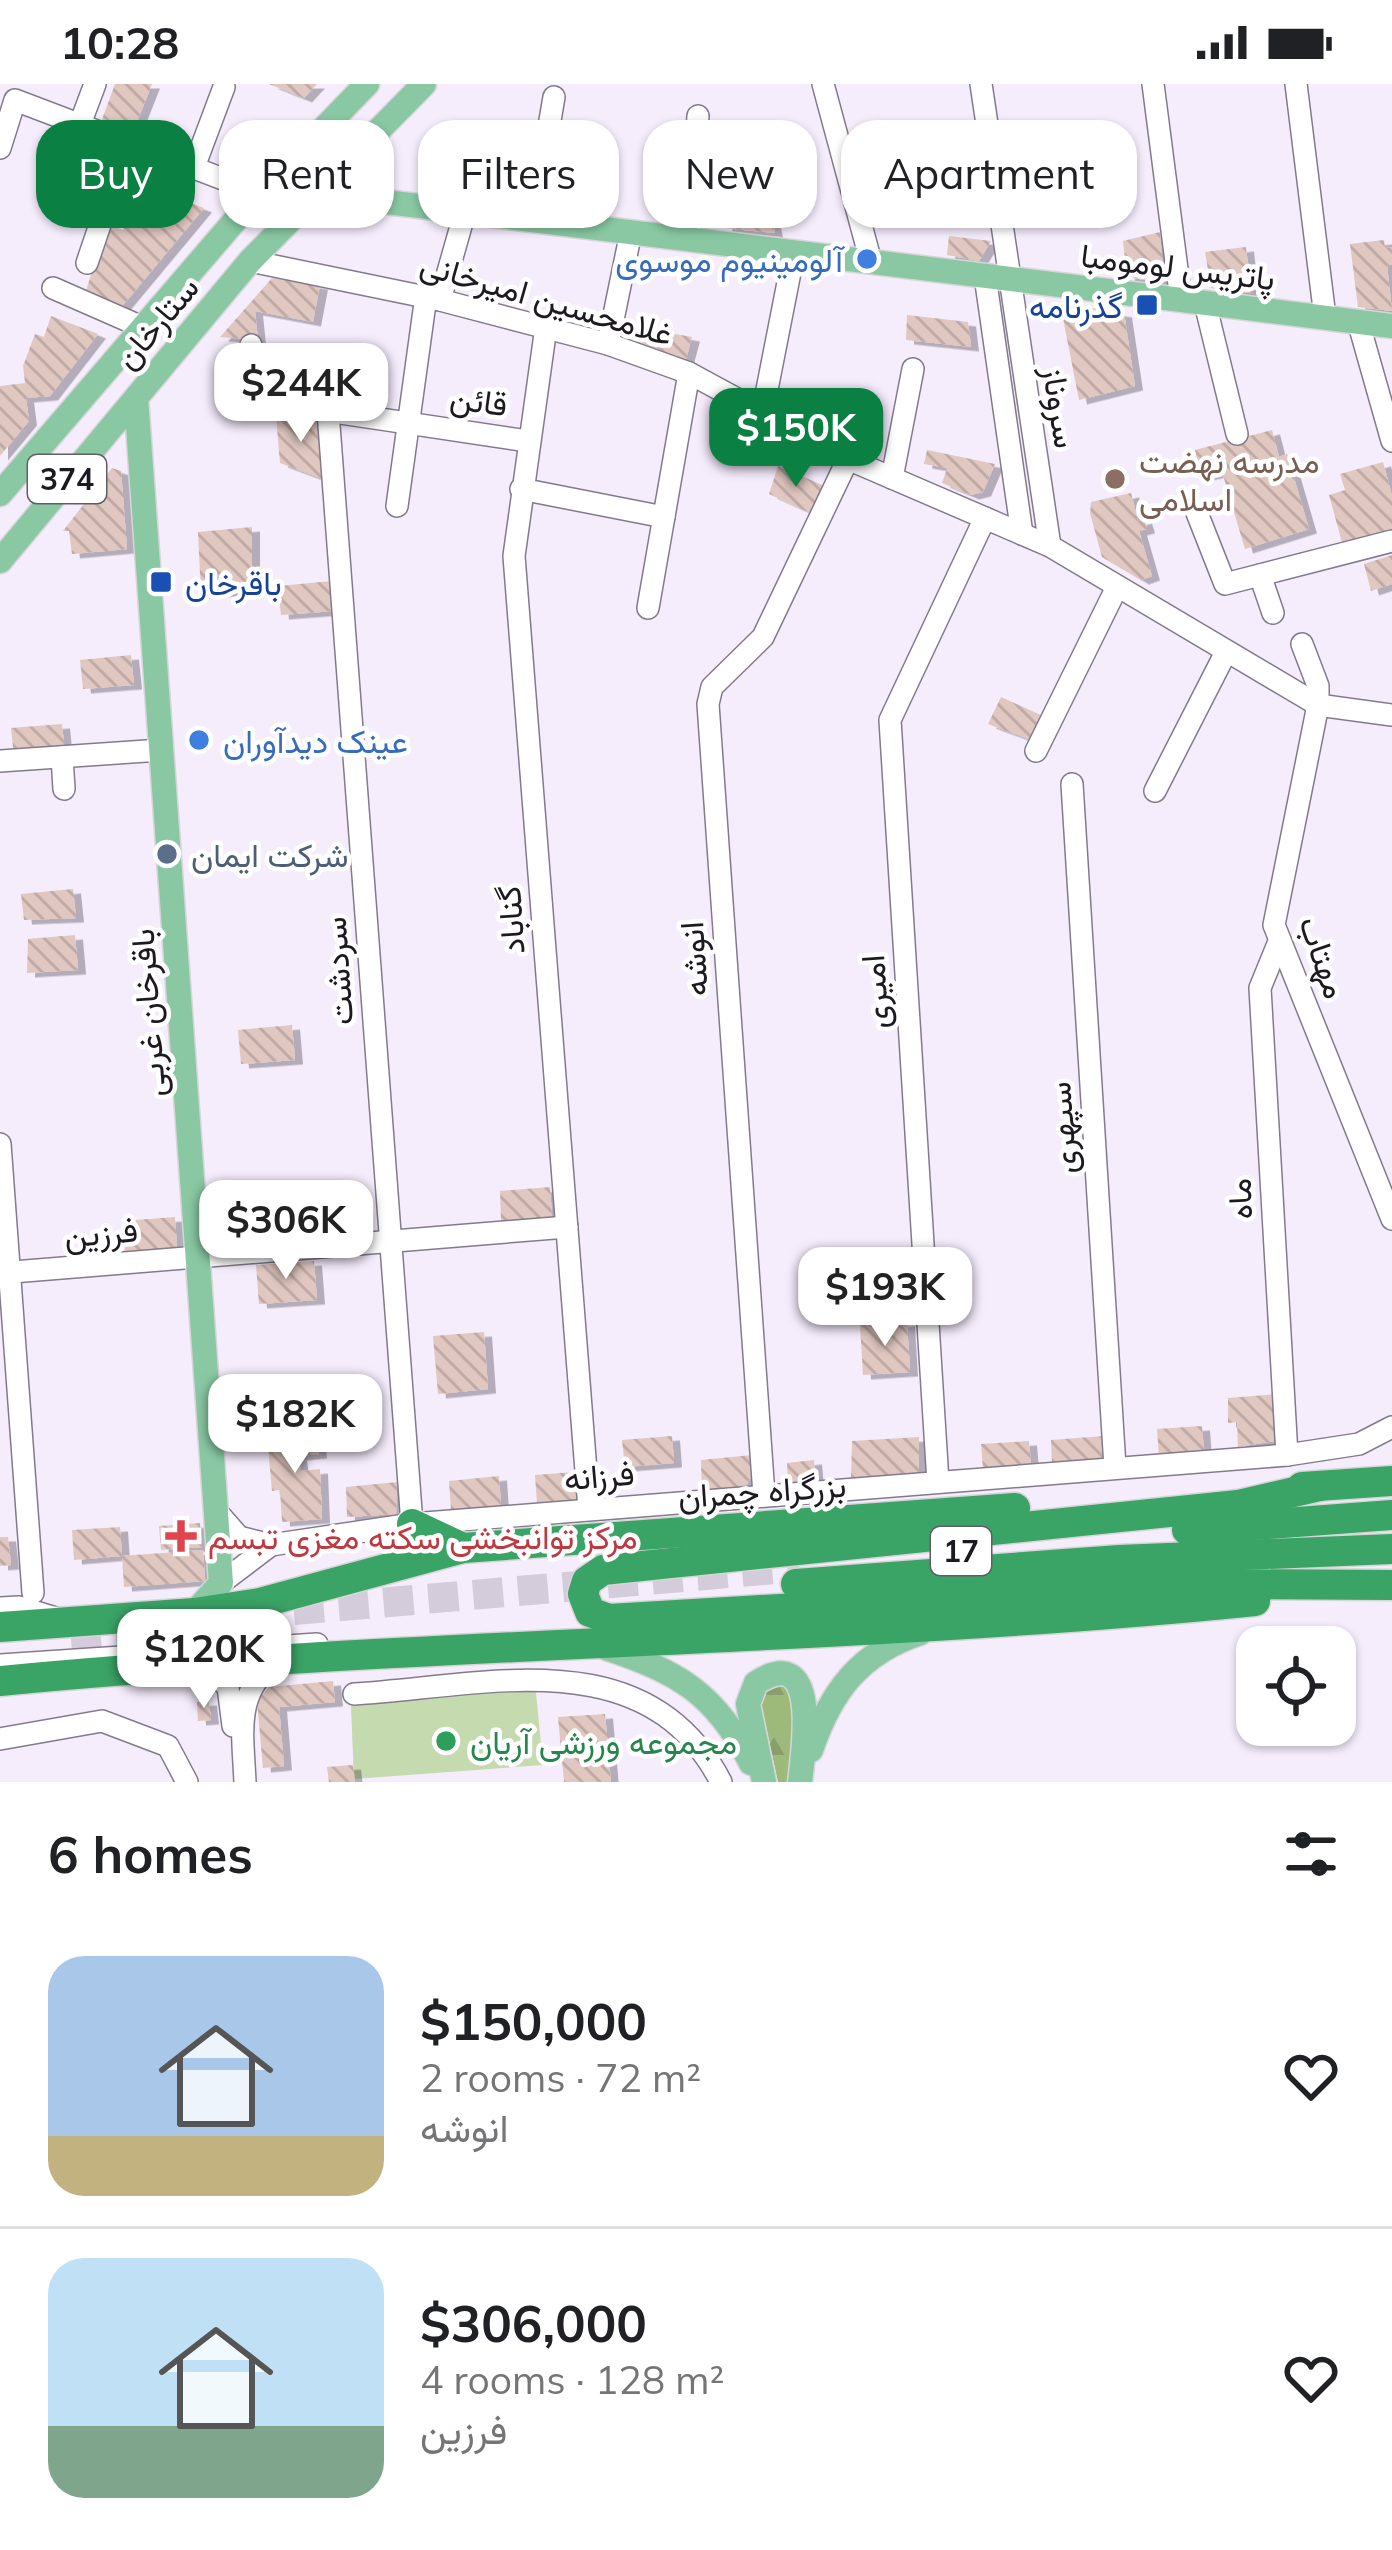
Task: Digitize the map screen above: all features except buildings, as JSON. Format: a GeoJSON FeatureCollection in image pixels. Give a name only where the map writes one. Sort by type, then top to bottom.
{"type":"FeatureCollection","features":[{"type":"Feature","properties":{"kind":"highway","name":"بزرگراه چمران"},"geometry":{"type":"LineString","coordinates":[[0,1627],[194,1613],[260,1603],[463,1548],[1392,1481]]}},
{"type":"Feature","properties":{"kind":"highway"},"geometry":{"type":"LineString","coordinates":[[1320,1486],[1238,1505],[603,1570],[586,1581],[584,1601],[590,1612],[609,1619],[1175,1585],[1392,1586]]}},
{"type":"Feature","properties":{"kind":"highway","name":"17"},"geometry":{"type":"LineString","coordinates":[[1392,1515],[798,1575],[1392,1549]]}},
{"type":"Feature","properties":{"kind":"highway"},"geometry":{"type":"LineString","coordinates":[[412,1524],[463,1548]]}},
{"type":"Feature","properties":{"kind":"highway"},"geometry":{"type":"LineString","coordinates":[[0,1681],[201,1661],[598,1645],[951,1623],[1392,1586]]}},
{"type":"Feature","properties":{"kind":"main road","name":"ستارخان"},"geometry":{"type":"LineString","coordinates":[[332,120],[367,84]]}},
{"type":"Feature","properties":{"kind":"main road","name":"ستارخان"},"geometry":{"type":"LineString","coordinates":[[388,120],[424,84]]}},
{"type":"Feature","properties":{"kind":"main road","name":"ستارخان"},"geometry":{"type":"LineString","coordinates":[[0,494],[229,228]]}},
{"type":"Feature","properties":{"kind":"main road","name":"ستارخان"},"geometry":{"type":"LineString","coordinates":[[0,561],[281,228]]}},
{"type":"Feature","properties":{"kind":"main road","name":"پاتریس لومومبا"},"geometry":{"type":"LineString","coordinates":[[598,228],[1392,326]]}},
{"type":"Feature","properties":{"kind":"main road","name":"باقرخان غربی"},"geometry":{"type":"LineString","coordinates":[[136,398],[221,1583]]}},
{"type":"Feature","properties":{"kind":"main road"},"geometry":{"type":"LineString","coordinates":[[194,1613],[221,1583]]}},
{"type":"Feature","properties":{"kind":"main road"},"geometry":{"type":"LineString","coordinates":[[802,1782],[822,1723],[855,1668],[881,1648],[951,1623]]}},
{"type":"Feature","properties":{"kind":"main road"},"geometry":{"type":"LineString","coordinates":[[598,1645],[671,1670],[696,1689],[735,1734],[761,1782]]}},
{"type":"Feature","properties":{"kind":"main road"},"geometry":{"type":"LineString","coordinates":[[761,1782],[748,1704],[756,1683],[777,1675],[792,1679],[805,1697],[802,1782]]}},
{"type":"Feature","properties":{"kind":"street"},"geometry":{"type":"LineString","coordinates":[[82,120],[95,84]]}},
{"type":"Feature","properties":{"kind":"street"},"geometry":{"type":"LineString","coordinates":[[824,84],[871,262]]}},
{"type":"Feature","properties":{"kind":"street","name":"سروناز"},"geometry":{"type":"LineString","coordinates":[[981,84],[996,277],[1015,404],[1050,546]]}},
{"type":"Feature","properties":{"kind":"street"},"geometry":{"type":"LineString","coordinates":[[1153,84],[1193,301],[1237,434]]}},
{"type":"Feature","properties":{"kind":"street"},"geometry":{"type":"LineString","coordinates":[[1296,84],[1325,317]]}},
{"type":"Feature","properties":{"kind":"street"},"geometry":{"type":"LineString","coordinates":[[195,164],[224,87]]}},
{"type":"Feature","properties":{"kind":"street"},"geometry":{"type":"LineString","coordinates":[[550,120],[554,97]]}},
{"type":"Feature","properties":{"kind":"street"},"geometry":{"type":"LineString","coordinates":[[0,148],[15,100],[69,120]]}},
{"type":"Feature","properties":{"kind":"street"},"geometry":{"type":"LineString","coordinates":[[689,239],[698,116]]}},
{"type":"Feature","properties":{"kind":"street"},"geometry":{"type":"LineString","coordinates":[[87,263],[99,228]]}},
{"type":"Feature","properties":{"kind":"street"},"geometry":{"type":"LineString","coordinates":[[397,506],[433,298],[459,228]]}},
{"type":"Feature","properties":{"kind":"street"},"geometry":{"type":"LineString","coordinates":[[608,344],[631,232]]}},
{"type":"Feature","properties":{"kind":"street"},"geometry":{"type":"LineString","coordinates":[[762,415],[794,252]]}},
{"type":"Feature","properties":{"kind":"street","name":"غلامحسین امیرخانی"},"geometry":{"type":"LineString","coordinates":[[250,261],[547,327],[689,373],[848,459],[1050,546],[1318,705],[1392,715]]}},
{"type":"Feature","properties":{"kind":"street"},"geometry":{"type":"LineString","coordinates":[[53,288],[142,327]]}},
{"type":"Feature","properties":{"kind":"street"},"geometry":{"type":"LineString","coordinates":[[1358,322],[1392,440]]}},
{"type":"Feature","properties":{"kind":"street","name":"گناباد"},"geometry":{"type":"LineString","coordinates":[[547,327],[514,556],[589,1509]]}},
{"type":"Feature","properties":{"kind":"street","name":"قائن"},"geometry":{"type":"LineString","coordinates":[[251,345],[263,400],[529,441]]}},
{"type":"Feature","properties":{"kind":"street"},"geometry":{"type":"LineString","coordinates":[[892,478],[913,369]]}},
{"type":"Feature","properties":{"kind":"street"},"geometry":{"type":"LineString","coordinates":[[648,608],[689,373]]}},
{"type":"Feature","properties":{"kind":"street","name":"سروناز"},"geometry":{"type":"LineString","coordinates":[[1015,404],[1022,534]]}},
{"type":"Feature","properties":{"kind":"street","name":"سردشت"},"geometry":{"type":"LineString","coordinates":[[328,412],[412,1524]]}},
{"type":"Feature","properties":{"kind":"street","name":"انوشه"},"geometry":{"type":"LineString","coordinates":[[764,1495],[709,695],[764,637],[848,459]]}},
{"type":"Feature","properties":{"kind":"street"},"geometry":{"type":"LineString","coordinates":[[520,490],[664,517]]}},
{"type":"Feature","properties":{"kind":"street"},"geometry":{"type":"LineString","coordinates":[[1197,512],[1225,584],[1392,541]]}},
{"type":"Feature","properties":{"kind":"street","name":"امیری"},"geometry":{"type":"LineString","coordinates":[[938,1482],[890,720],[985,518]]}},
{"type":"Feature","properties":{"kind":"street"},"geometry":{"type":"LineString","coordinates":[[1260,575],[1273,613]]}},
{"type":"Feature","properties":{"kind":"street"},"geometry":{"type":"LineString","coordinates":[[1036,751],[1117,586]]}},
{"type":"Feature","properties":{"kind":"street"},"geometry":{"type":"LineString","coordinates":[[1302,644],[1318,686],[1318,705]]}},
{"type":"Feature","properties":{"kind":"street"},"geometry":{"type":"LineString","coordinates":[[1155,791],[1226,652]]}},
{"type":"Feature","properties":{"kind":"street","name":"مهتاب"},"geometry":{"type":"LineString","coordinates":[[1318,705],[1274,914],[1278,944],[1390,1210]]}},
{"type":"Feature","properties":{"kind":"street"},"geometry":{"type":"LineString","coordinates":[[0,761],[161,750]]}},
{"type":"Feature","properties":{"kind":"street"},"geometry":{"type":"LineString","coordinates":[[62,757],[64,789]]}},
{"type":"Feature","properties":{"kind":"street","name":"سپهری"},"geometry":{"type":"LineString","coordinates":[[1072,784],[1115,1467]]}},
{"type":"Feature","properties":{"kind":"street","name":"ماه"},"geometry":{"type":"LineString","coordinates":[[1278,944],[1260,988],[1287,1454]]}},
{"type":"Feature","properties":{"kind":"street"},"geometry":{"type":"LineString","coordinates":[[0,1144],[5,1273],[33,1593]]}},
{"type":"Feature","properties":{"kind":"street","name":"فرزین"},"geometry":{"type":"LineString","coordinates":[[5,1273],[567,1228]]}},
{"type":"Feature","properties":{"kind":"street"},"geometry":{"type":"LineString","coordinates":[[1287,1454],[1359,1444],[1392,1427]]}},
{"type":"Feature","properties":{"kind":"street","name":"فرزانه"},"geometry":{"type":"LineString","coordinates":[[271,1545],[412,1524],[1287,1454]]}},
{"type":"Feature","properties":{"kind":"street"},"geometry":{"type":"LineString","coordinates":[[217,1512],[238,1537],[271,1545]]}},
{"type":"Feature","properties":{"kind":"street"},"geometry":{"type":"LineString","coordinates":[[221,1583],[271,1545]]}},
{"type":"Feature","properties":{"kind":"street"},"geometry":{"type":"LineString","coordinates":[[0,1665],[274,1644],[582,1640],[1179,1594],[1392,1586]]}},
{"type":"Feature","properties":{"kind":"street"},"geometry":{"type":"LineString","coordinates":[[0,1608],[19,1606],[68,1622]]}},
{"type":"Feature","properties":{"kind":"street"},"geometry":{"type":"LineString","coordinates":[[240,1780],[244,1701],[257,1676],[279,1659]]}},
{"type":"Feature","properties":{"kind":"street"},"geometry":{"type":"LineString","coordinates":[[201,1661],[228,1688],[240,1780]]}},
{"type":"Feature","properties":{"kind":"street"},"geometry":{"type":"LineString","coordinates":[[354,1694],[552,1682],[613,1688],[633,1693],[684,1730],[721,1782]]}},
{"type":"Feature","properties":{"kind":"street"},"geometry":{"type":"LineString","coordinates":[[0,1739],[102,1721],[168,1746],[187,1782]]}},
{"type":"Feature","properties":{"kind":"green space","name":"مجموعه ورزشی آریان"},"geometry":{"type":"Polygon","coordinates":[[[534,1672],[543,1765],[354,1779],[350,1683],[534,1672]]]}},
{"type":"Feature","properties":{"kind":"green space"},"geometry":{"type":"Polygon","coordinates":[[[776,1676],[799,1703],[787,1782],[778,1782],[758,1690],[776,1676]]]}},
{"type":"Feature","properties":{"kind":"tunnel"},"geometry":{"type":"LineString","coordinates":[[249,1614],[799,1567]]}},
{"type":"Feature","properties":{"kind":"tunnel"},"geometry":{"type":"LineString","coordinates":[[72,1651],[287,1631]]}},
{"type":"Feature","properties":{"kind":"place","name":"آلومینیوم موسوی"},"geometry":{"type":"Point","coordinates":[867,259]}},
{"type":"Feature","properties":{"kind":"place","name":"گذرنامه"},"geometry":{"type":"Point","coordinates":[1147,305]}},
{"type":"Feature","properties":{"kind":"place","name":"مدرسه نهضت اسلامی"},"geometry":{"type":"Point","coordinates":[1115,479]}},
{"type":"Feature","properties":{"kind":"place","name":"باقرخان"},"geometry":{"type":"Point","coordinates":[161,582]}},
{"type":"Feature","properties":{"kind":"place","name":"عینک دیدآوران"},"geometry":{"type":"Point","coordinates":[199,740]}},
{"type":"Feature","properties":{"kind":"place","name":"شرکت ایمان"},"geometry":{"type":"Point","coordinates":[167,854]}},
{"type":"Feature","properties":{"kind":"place","name":"مرکز توانبخشی سکته مغزی تبسم"},"geometry":{"type":"Point","coordinates":[181,1536]}},
{"type":"Feature","properties":{"kind":"place","name":"مجموعه ورزشی آریان"},"geometry":{"type":"Point","coordinates":[446,1741]}}]}
